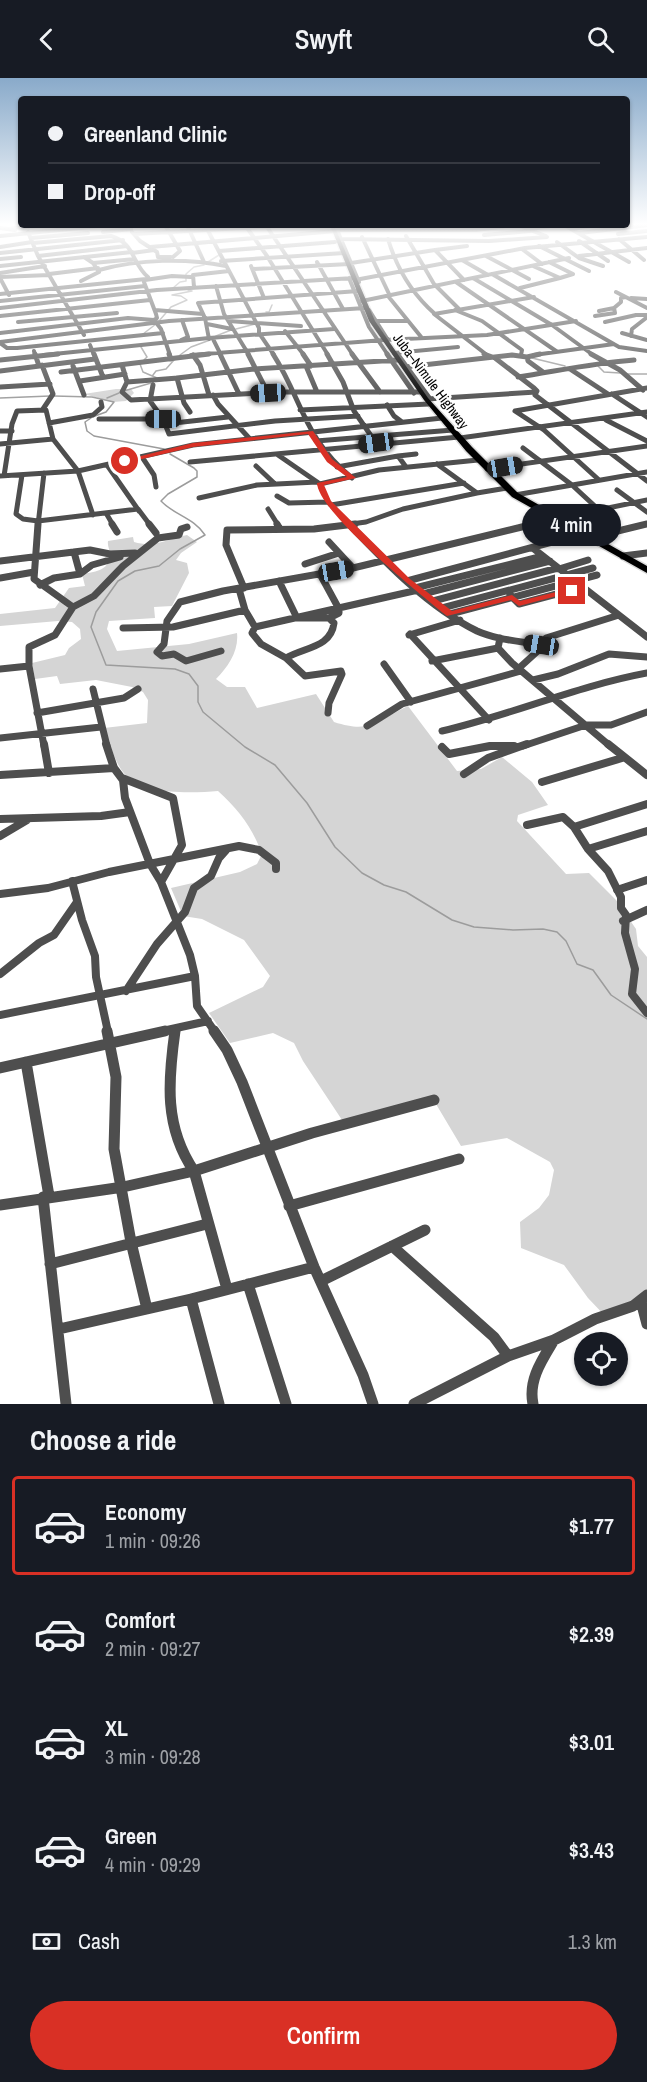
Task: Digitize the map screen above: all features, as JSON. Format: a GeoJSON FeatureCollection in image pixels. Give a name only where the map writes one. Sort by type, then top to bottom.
{"type":"FeatureCollection","features":[{"type":"Feature","properties":{"kind":"main road","name":"Juba–Nimule Highway"},"geometry":{"type":"LineString","coordinates":[[355,286],[373,324],[424,397],[487,469],[515,495],[647,570]]}},
{"type":"Feature","properties":{"kind":"street"},"geometry":{"type":"LineString","coordinates":[[0,294],[68,286]]}},
{"type":"Feature","properties":{"kind":"street"},"geometry":{"type":"LineString","coordinates":[[0,301],[132,286]]}},
{"type":"Feature","properties":{"kind":"street"},"geometry":{"type":"LineString","coordinates":[[146,286],[157,318],[155,322]]}},
{"type":"Feature","properties":{"kind":"street"},"geometry":{"type":"LineString","coordinates":[[198,304],[204,294],[226,286]]}},
{"type":"Feature","properties":{"kind":"street"},"geometry":{"type":"LineString","coordinates":[[235,286],[281,368],[310,432],[337,467],[352,478]]}},
{"type":"Feature","properties":{"kind":"street"},"geometry":{"type":"LineString","coordinates":[[259,286],[264,298]]}},
{"type":"Feature","properties":{"kind":"street"},"geometry":{"type":"LineString","coordinates":[[284,286],[308,326],[313,330],[358,416],[376,443]]}},
{"type":"Feature","properties":{"kind":"street"},"geometry":{"type":"LineString","coordinates":[[307,286],[334,329],[380,392]]}},
{"type":"Feature","properties":{"kind":"street"},"geometry":{"type":"LineString","coordinates":[[331,286],[343,309]]}},
{"type":"Feature","properties":{"kind":"street"},"geometry":{"type":"LineString","coordinates":[[356,286],[363,304]]}},
{"type":"Feature","properties":{"kind":"street"},"geometry":{"type":"LineString","coordinates":[[384,286],[407,321],[422,338]]}},
{"type":"Feature","properties":{"kind":"street"},"geometry":{"type":"LineString","coordinates":[[408,286],[435,314],[518,377],[536,392],[535,395],[574,424],[606,452],[647,481]]}},
{"type":"Feature","properties":{"kind":"street"},"geometry":{"type":"LineString","coordinates":[[228,319],[252,315],[343,309],[389,296],[440,286]]}},
{"type":"Feature","properties":{"kind":"street"},"geometry":{"type":"LineString","coordinates":[[461,286],[556,351]]}},
{"type":"Feature","properties":{"kind":"street"},"geometry":{"type":"LineString","coordinates":[[486,286],[552,325],[645,390]]}},
{"type":"Feature","properties":{"kind":"street"},"geometry":{"type":"LineString","coordinates":[[515,286],[614,344],[623,348],[647,351]]}},
{"type":"Feature","properties":{"kind":"street"},"geometry":{"type":"LineString","coordinates":[[520,288],[528,286]]}},
{"type":"Feature","properties":{"kind":"street"},"geometry":{"type":"LineString","coordinates":[[2,287],[9,293],[18,322],[30,338],[50,384],[53,394],[43,409]]}},
{"type":"Feature","properties":{"kind":"street"},"geometry":{"type":"LineString","coordinates":[[58,287],[76,325],[88,341],[103,377]]}},
{"type":"Feature","properties":{"kind":"street"},"geometry":{"type":"LineString","coordinates":[[0,308],[148,291],[194,287],[217,288]]}},
{"type":"Feature","properties":{"kind":"street"},"geometry":{"type":"LineString","coordinates":[[435,287],[457,309],[478,319],[522,350],[521,355]]}},
{"type":"Feature","properties":{"kind":"street"},"geometry":{"type":"LineString","coordinates":[[217,288],[218,300],[233,326],[232,329]]}},
{"type":"Feature","properties":{"kind":"street"},"geometry":{"type":"LineString","coordinates":[[187,314],[198,304],[218,300],[356,291]]}},
{"type":"Feature","properties":{"kind":"street"},"geometry":{"type":"LineString","coordinates":[[616,292],[647,308]]}},
{"type":"Feature","properties":{"kind":"street"},"geometry":{"type":"LineString","coordinates":[[129,294],[132,302]]}},
{"type":"Feature","properties":{"kind":"street"},"geometry":{"type":"LineString","coordinates":[[435,314],[534,297]]}},
{"type":"Feature","properties":{"kind":"street"},"geometry":{"type":"LineString","coordinates":[[595,316],[615,310],[621,298],[647,299]]}},
{"type":"Feature","properties":{"kind":"street"},"geometry":{"type":"LineString","coordinates":[[0,316],[150,300]]}},
{"type":"Feature","properties":{"kind":"street"},"geometry":{"type":"LineString","coordinates":[[198,304],[211,339],[239,394]]}},
{"type":"Feature","properties":{"kind":"street"},"geometry":{"type":"LineString","coordinates":[[154,310],[164,309],[168,312],[187,314],[232,329],[240,336],[254,369],[268,393]]}},
{"type":"Feature","properties":{"kind":"street"},"geometry":{"type":"LineString","coordinates":[[599,311],[615,310],[624,318]]}},
{"type":"Feature","properties":{"kind":"street"},"geometry":{"type":"LineString","coordinates":[[18,322],[115,313],[128,318],[155,322],[163,333],[171,359]]}},
{"type":"Feature","properties":{"kind":"street"},"geometry":{"type":"LineString","coordinates":[[605,322],[645,315],[646,318],[632,329],[631,336]]}},
{"type":"Feature","properties":{"kind":"street"},"geometry":{"type":"LineString","coordinates":[[279,323],[286,320],[286,317]]}},
{"type":"Feature","properties":{"kind":"street"},"geometry":{"type":"LineString","coordinates":[[0,333],[128,318]]}},
{"type":"Feature","properties":{"kind":"street"},"geometry":{"type":"LineString","coordinates":[[0,342],[182,320],[228,319],[308,326]]}},
{"type":"Feature","properties":{"kind":"street"},"geometry":{"type":"LineString","coordinates":[[180,340],[188,337],[181,324],[182,320]]}},
{"type":"Feature","properties":{"kind":"street"},"geometry":{"type":"LineString","coordinates":[[616,320],[637,327]]}},
{"type":"Feature","properties":{"kind":"street"},"geometry":{"type":"LineString","coordinates":[[373,324],[407,321]]}},
{"type":"Feature","properties":{"kind":"street"},"geometry":{"type":"LineString","coordinates":[[61,372],[193,355],[500,333],[576,321]]}},
{"type":"Feature","properties":{"kind":"street"},"geometry":{"type":"LineString","coordinates":[[52,336],[57,329],[55,327]]}},
{"type":"Feature","properties":{"kind":"street"},"geometry":{"type":"LineString","coordinates":[[0,360],[180,340],[334,329]]}},
{"type":"Feature","properties":{"kind":"street"},"geometry":{"type":"LineString","coordinates":[[285,331],[300,347],[317,392]]}},
{"type":"Feature","properties":{"kind":"street"},"geometry":{"type":"LineString","coordinates":[[0,352],[163,333]]}},
{"type":"Feature","properties":{"kind":"street"},"geometry":{"type":"LineString","coordinates":[[622,333],[647,340]]}},
{"type":"Feature","properties":{"kind":"street"},"geometry":{"type":"LineString","coordinates":[[52,336],[58,344]]}},
{"type":"Feature","properties":{"kind":"street"},"geometry":{"type":"LineString","coordinates":[[0,342],[4,347],[12,349]]}},
{"type":"Feature","properties":{"kind":"street"},"geometry":{"type":"LineString","coordinates":[[405,367],[490,357],[521,355],[527,357],[614,344]]}},
{"type":"Feature","properties":{"kind":"street"},"geometry":{"type":"LineString","coordinates":[[127,382],[254,369],[359,363],[458,347]]}},
{"type":"Feature","properties":{"kind":"street"},"geometry":{"type":"LineString","coordinates":[[193,355],[200,365],[211,395],[228,417],[249,438]]}},
{"type":"Feature","properties":{"kind":"street"},"geometry":{"type":"LineString","coordinates":[[395,356],[424,397]]}},
{"type":"Feature","properties":{"kind":"street"},"geometry":{"type":"LineString","coordinates":[[527,357],[528,361],[543,372]]}},
{"type":"Feature","properties":{"kind":"street"},"geometry":{"type":"LineString","coordinates":[[0,370],[95,359]]}},
{"type":"Feature","properties":{"kind":"street"},"geometry":{"type":"LineString","coordinates":[[518,377],[570,369],[591,363],[634,360]]}},
{"type":"Feature","properties":{"kind":"street"},"geometry":{"type":"LineString","coordinates":[[72,362],[84,395]]}},
{"type":"Feature","properties":{"kind":"street"},"geometry":{"type":"LineString","coordinates":[[40,365],[54,364]]}},
{"type":"Feature","properties":{"kind":"street"},"geometry":{"type":"LineString","coordinates":[[122,365],[127,382],[122,392],[126,398],[150,399],[292,392],[380,392],[424,397],[536,392]]}},
{"type":"Feature","properties":{"kind":"street"},"geometry":{"type":"LineString","coordinates":[[570,369],[647,417]]}},
{"type":"Feature","properties":{"kind":"street"},"geometry":{"type":"LineString","coordinates":[[80,381],[124,375]]}},
{"type":"Feature","properties":{"kind":"street"},"geometry":{"type":"LineString","coordinates":[[178,378],[190,412]]}},
{"type":"Feature","properties":{"kind":"street"},"geometry":{"type":"LineString","coordinates":[[0,387],[50,384]]}},
{"type":"Feature","properties":{"kind":"street"},"geometry":{"type":"LineString","coordinates":[[153,385],[150,399],[171,435],[237,425],[358,416]]}},
{"type":"Feature","properties":{"kind":"street"},"geometry":{"type":"LineString","coordinates":[[599,480],[544,430],[515,411],[645,390]]}},
{"type":"Feature","properties":{"kind":"street"},"geometry":{"type":"LineString","coordinates":[[300,410],[387,405],[424,397]]}},
{"type":"Feature","properties":{"kind":"street"},"geometry":{"type":"LineString","coordinates":[[49,423],[93,415],[102,407],[101,402]]}},
{"type":"Feature","properties":{"kind":"street"},"geometry":{"type":"LineString","coordinates":[[387,405],[394,416],[402,422]]}},
{"type":"Feature","properties":{"kind":"street"},"geometry":{"type":"LineString","coordinates":[[43,409],[46,410],[53,439],[78,471],[93,515]]}},
{"type":"Feature","properties":{"kind":"street"},"geometry":{"type":"LineString","coordinates":[[43,409],[17,411],[2,476],[78,471],[193,445],[442,418]]}},
{"type":"Feature","properties":{"kind":"street"},"geometry":{"type":"LineString","coordinates":[[190,462],[323,451],[376,443],[459,438],[605,420],[647,412]]}},
{"type":"Feature","properties":{"kind":"street"},"geometry":{"type":"LineString","coordinates":[[99,419],[164,422],[228,417]]}},
{"type":"Feature","properties":{"kind":"street"},"geometry":{"type":"LineString","coordinates":[[605,420],[647,441]]}},
{"type":"Feature","properties":{"kind":"street"},"geometry":{"type":"LineString","coordinates":[[316,441],[453,430]]}},
{"type":"Feature","properties":{"kind":"street"},"geometry":{"type":"LineString","coordinates":[[0,431],[12,431]]}},
{"type":"Feature","properties":{"kind":"street"},"geometry":{"type":"LineString","coordinates":[[0,444],[53,439]]}},
{"type":"Feature","properties":{"kind":"street"},"geometry":{"type":"LineString","coordinates":[[487,469],[647,446]]}},
{"type":"Feature","properties":{"kind":"street"},"geometry":{"type":"LineString","coordinates":[[524,448],[572,485],[598,509]]}},
{"type":"Feature","properties":{"kind":"street"},"geometry":{"type":"LineString","coordinates":[[337,467],[416,454]]}},
{"type":"Feature","properties":{"kind":"street"},"geometry":{"type":"LineString","coordinates":[[278,455],[318,483],[329,503],[384,560],[450,614],[478,631],[500,638],[541,645]]}},
{"type":"Feature","properties":{"kind":"street"},"geometry":{"type":"LineString","coordinates":[[398,456],[406,466]]}},
{"type":"Feature","properties":{"kind":"street"},"geometry":{"type":"LineString","coordinates":[[142,457],[154,475],[156,487]]}},
{"type":"Feature","properties":{"kind":"street"},"geometry":{"type":"LineString","coordinates":[[199,498],[274,483],[318,483],[352,478],[379,470],[478,459]]}},
{"type":"Feature","properties":{"kind":"street"},"geometry":{"type":"LineString","coordinates":[[437,464],[477,493]]}},
{"type":"Feature","properties":{"kind":"street"},"geometry":{"type":"LineString","coordinates":[[107,465],[156,533]]}},
{"type":"Feature","properties":{"kind":"street"},"geometry":{"type":"LineString","coordinates":[[256,466],[274,483]]}},
{"type":"Feature","properties":{"kind":"street"},"geometry":{"type":"LineString","coordinates":[[515,495],[647,472]]}},
{"type":"Feature","properties":{"kind":"street"},"geometry":{"type":"LineString","coordinates":[[44,473],[34,557],[34,579],[73,607]]}},
{"type":"Feature","properties":{"kind":"street"},"geometry":{"type":"LineString","coordinates":[[22,475],[16,514],[23,519],[38,521],[138,509]]}},
{"type":"Feature","properties":{"kind":"street"},"geometry":{"type":"LineString","coordinates":[[277,496],[291,504],[329,503],[464,483]]}},
{"type":"Feature","properties":{"kind":"street"},"geometry":{"type":"LineString","coordinates":[[255,627],[245,610],[242,588],[226,545],[227,530],[314,529],[350,524],[477,493],[507,488]]}},
{"type":"Feature","properties":{"kind":"street"},"geometry":{"type":"LineString","coordinates":[[617,490],[647,512]]}},
{"type":"Feature","properties":{"kind":"street"},"geometry":{"type":"LineString","coordinates":[[221,651],[186,661],[174,654],[162,656],[158,650],[164,644],[166,628],[172,611],[180,602],[352,568],[536,523],[552,517],[559,518],[647,500]]}},
{"type":"Feature","properties":{"kind":"street"},"geometry":{"type":"LineString","coordinates":[[138,509],[142,518]]}},
{"type":"Feature","properties":{"kind":"street"},"geometry":{"type":"LineString","coordinates":[[268,509],[280,529]]}},
{"type":"Feature","properties":{"kind":"street"},"geometry":{"type":"LineString","coordinates":[[106,513],[117,532]]}},
{"type":"Feature","properties":{"kind":"street"},"geometry":{"type":"LineString","coordinates":[[407,581],[585,536],[647,524]]}},
{"type":"Feature","properties":{"kind":"street"},"geometry":{"type":"LineString","coordinates":[[49,773],[44,735],[37,713],[29,666],[29,647],[55,635],[73,607],[94,596],[139,552],[158,538],[179,534],[181,529],[187,527]]}},
{"type":"Feature","properties":{"kind":"street"},"geometry":{"type":"LineString","coordinates":[[329,542],[352,568]]}},
{"type":"Feature","properties":{"kind":"street"},"geometry":{"type":"LineString","coordinates":[[534,549],[619,615],[644,631],[647,638]]}},
{"type":"Feature","properties":{"kind":"street"},"geometry":{"type":"LineString","coordinates":[[0,561],[90,550],[110,554],[139,552]]}},
{"type":"Feature","properties":{"kind":"street"},"geometry":{"type":"LineString","coordinates":[[74,552],[80,574]]}},
{"type":"Feature","properties":{"kind":"street"},"geometry":{"type":"LineString","coordinates":[[40,585],[54,578],[80,574],[92,565],[139,552]]}},
{"type":"Feature","properties":{"kind":"street"},"geometry":{"type":"LineString","coordinates":[[305,564],[339,553]]}},
{"type":"Feature","properties":{"kind":"street"},"geometry":{"type":"LineString","coordinates":[[623,556],[647,553]]}},
{"type":"Feature","properties":{"kind":"street"},"geometry":{"type":"LineString","coordinates":[[419,590],[480,571],[543,556]]}},
{"type":"Feature","properties":{"kind":"street"},"geometry":{"type":"LineString","coordinates":[[433,601],[588,560]]}},
{"type":"Feature","properties":{"kind":"street"},"geometry":{"type":"LineString","coordinates":[[255,627],[488,577],[550,561]]}},
{"type":"Feature","properties":{"kind":"street"},"geometry":{"type":"LineString","coordinates":[[472,564],[519,604],[583,587]]}},
{"type":"Feature","properties":{"kind":"street"},"geometry":{"type":"LineString","coordinates":[[0,578],[34,572]]}},
{"type":"Feature","properties":{"kind":"street"},"geometry":{"type":"LineString","coordinates":[[442,608],[567,575],[595,572],[575,581],[450,614]]}},
{"type":"Feature","properties":{"kind":"street"},"geometry":{"type":"LineString","coordinates":[[297,618],[329,618],[339,613],[320,574]]}},
{"type":"Feature","properties":{"kind":"street"},"geometry":{"type":"LineString","coordinates":[[279,581],[297,618]]}},
{"type":"Feature","properties":{"kind":"street"},"geometry":{"type":"LineString","coordinates":[[123,628],[166,628],[245,610]]}},
{"type":"Feature","properties":{"kind":"street"},"geometry":{"type":"LineString","coordinates":[[367,726],[383,714],[411,702],[520,670],[540,649],[546,639],[619,615]]}},
{"type":"Feature","properties":{"kind":"street"},"geometry":{"type":"LineString","coordinates":[[286,658],[330,638],[335,626],[329,618]]}},
{"type":"Feature","properties":{"kind":"street"},"geometry":{"type":"LineString","coordinates":[[460,620],[409,634],[489,720]]}},
{"type":"Feature","properties":{"kind":"street"},"geometry":{"type":"LineString","coordinates":[[255,627],[252,633],[261,644],[286,658],[305,676],[314,676],[334,670],[341,671],[342,674],[329,703],[328,713]]}},
{"type":"Feature","properties":{"kind":"street"},"geometry":{"type":"LineString","coordinates":[[498,648],[500,638]]}},
{"type":"Feature","properties":{"kind":"street"},"geometry":{"type":"LineString","coordinates":[[432,661],[498,648]]}},
{"type":"Feature","properties":{"kind":"street"},"geometry":{"type":"LineString","coordinates":[[498,648],[520,670],[556,698],[622,758],[647,775]]}},
{"type":"Feature","properties":{"kind":"street"},"geometry":{"type":"LineString","coordinates":[[532,680],[558,674],[609,654],[647,657]]}},
{"type":"Feature","properties":{"kind":"street"},"geometry":{"type":"LineString","coordinates":[[384,664],[411,702]]}},
{"type":"Feature","properties":{"kind":"street"},"geometry":{"type":"LineString","coordinates":[[0,669],[29,666]]}},
{"type":"Feature","properties":{"kind":"street"},"geometry":{"type":"LineString","coordinates":[[442,731],[489,720],[616,679],[647,672]]}},
{"type":"Feature","properties":{"kind":"street"},"geometry":{"type":"LineString","coordinates":[[93,688],[101,728],[114,768],[122,778],[173,798],[183,840],[161,882]]}},
{"type":"Feature","properties":{"kind":"street"},"geometry":{"type":"LineString","coordinates":[[37,713],[124,698],[138,689]]}},
{"type":"Feature","properties":{"kind":"street"},"geometry":{"type":"LineString","coordinates":[[464,774],[488,758],[519,747],[586,725],[611,725],[647,712]]}},
{"type":"Feature","properties":{"kind":"street"},"geometry":{"type":"LineString","coordinates":[[0,738],[101,728]]}},
{"type":"Feature","properties":{"kind":"street"},"geometry":{"type":"LineString","coordinates":[[442,747],[449,754],[490,746],[519,747]]}},
{"type":"Feature","properties":{"kind":"street"},"geometry":{"type":"LineString","coordinates":[[542,782],[622,758]]}},
{"type":"Feature","properties":{"kind":"street"},"geometry":{"type":"LineString","coordinates":[[0,775],[114,768]]}},
{"type":"Feature","properties":{"kind":"street"},"geometry":{"type":"LineString","coordinates":[[122,778],[124,794],[150,864],[161,882],[178,923],[195,976],[197,1006],[227,1050],[242,1082],[289,1206],[363,1375],[373,1404]]}},
{"type":"Feature","properties":{"kind":"street"},"geometry":{"type":"LineString","coordinates":[[574,826],[647,804]]}},
{"type":"Feature","properties":{"kind":"street"},"geometry":{"type":"LineString","coordinates":[[0,819],[101,816],[130,812]]}},
{"type":"Feature","properties":{"kind":"street"},"geometry":{"type":"LineString","coordinates":[[527,825],[560,816],[574,826],[588,849],[608,871],[621,897],[621,908],[626,915],[623,921],[627,946],[635,969],[631,990],[636,1001],[647,1013]]}},
{"type":"Feature","properties":{"kind":"street"},"geometry":{"type":"LineString","coordinates":[[0,836],[28,819]]}},
{"type":"Feature","properties":{"kind":"street"},"geometry":{"type":"LineString","coordinates":[[588,849],[647,831]]}},
{"type":"Feature","properties":{"kind":"street"},"geometry":{"type":"LineString","coordinates":[[0,894],[48,888],[150,864],[247,846],[259,850],[276,863],[276,870]]}},
{"type":"Feature","properties":{"kind":"street"},"geometry":{"type":"LineString","coordinates":[[126,991],[155,947],[178,923],[189,907],[194,888],[211,876],[219,858],[228,848]]}},
{"type":"Feature","properties":{"kind":"street"},"geometry":{"type":"LineString","coordinates":[[617,890],[647,880]]}},
{"type":"Feature","properties":{"kind":"street"},"geometry":{"type":"LineString","coordinates":[[72,881],[76,902],[95,956],[96,977],[116,1077],[114,1149],[123,1186],[131,1242],[147,1309]]}},
{"type":"Feature","properties":{"kind":"street"},"geometry":{"type":"LineString","coordinates":[[0,974],[39,942],[54,935],[76,902]]}},
{"type":"Feature","properties":{"kind":"street"},"geometry":{"type":"LineString","coordinates":[[623,921],[647,910]]}},
{"type":"Feature","properties":{"kind":"street"},"geometry":{"type":"LineString","coordinates":[[0,1015],[195,976]]}},
{"type":"Feature","properties":{"kind":"street"},"geometry":{"type":"LineString","coordinates":[[0,1068],[208,1021]]}},
{"type":"Feature","properties":{"kind":"street"},"geometry":{"type":"LineString","coordinates":[[175,1030],[168,1079],[172,1126],[183,1155],[194,1171],[207,1224],[228,1289]]}},
{"type":"Feature","properties":{"kind":"street"},"geometry":{"type":"LineString","coordinates":[[26,1062],[46,1196],[50,1264],[66,1404]]}},
{"type":"Feature","properties":{"kind":"street"},"geometry":{"type":"LineString","coordinates":[[0,1204],[123,1186],[194,1171],[312,1133],[434,1100]]}},
{"type":"Feature","properties":{"kind":"street"},"geometry":{"type":"LineString","coordinates":[[289,1206],[459,1160]]}},
{"type":"Feature","properties":{"kind":"street"},"geometry":{"type":"LineString","coordinates":[[50,1264],[207,1224]]}},
{"type":"Feature","properties":{"kind":"street"},"geometry":{"type":"LineString","coordinates":[[321,1281],[425,1230]]}},
{"type":"Feature","properties":{"kind":"street"},"geometry":{"type":"LineString","coordinates":[[392,1246],[494,1337],[508,1356]]}},
{"type":"Feature","properties":{"kind":"street"},"geometry":{"type":"LineString","coordinates":[[59,1329],[192,1299],[314,1267]]}},
{"type":"Feature","properties":{"kind":"street"},"geometry":{"type":"LineString","coordinates":[[248,1284],[286,1404]]}},
{"type":"Feature","properties":{"kind":"street"},"geometry":{"type":"LineString","coordinates":[[414,1404],[508,1356],[554,1340],[595,1319],[622,1311],[644,1298],[647,1324]]}},
{"type":"Feature","properties":{"kind":"street"},"geometry":{"type":"LineString","coordinates":[[192,1299],[219,1404]]}},
{"type":"Feature","properties":{"kind":"street"},"geometry":{"type":"LineString","coordinates":[[533,1404],[530,1396],[533,1379],[554,1340]]}},
{"type":"Feature","properties":{"kind":"shaded area"},"geometry":{"type":"Polygon","coordinates":[[[131,389],[134,393],[126,401],[113,402],[84,394],[131,389]]]}},
{"type":"Feature","properties":{"kind":"shaded area"},"geometry":{"type":"Polygon","coordinates":[[[187,535],[197,542],[181,553],[176,560],[187,563],[189,573],[172,606],[154,607],[155,618],[109,621],[107,629],[117,651],[189,644],[237,633],[232,658],[216,679],[227,687],[245,687],[257,708],[316,694],[334,722],[357,727],[373,724],[408,706],[457,771],[481,769],[502,757],[532,782],[548,805],[518,815],[517,821],[566,874],[589,873],[616,900],[636,929],[638,946],[647,957],[647,1301],[608,1319],[588,1298],[564,1265],[521,1248],[520,1222],[539,1208],[549,1195],[554,1170],[550,1162],[507,1138],[461,1146],[433,1099],[344,1123],[303,1061],[294,1043],[273,1033],[230,1043],[209,1013],[263,987],[270,976],[244,940],[202,919],[183,916],[171,888],[240,872],[257,864],[262,854],[254,835],[239,812],[218,791],[181,792],[154,789],[131,780],[123,772],[104,728],[147,723],[148,700],[143,692],[132,687],[96,680],[60,684],[57,676],[35,679],[32,663],[65,655],[69,648],[81,639],[80,629],[72,622],[0,626],[0,614],[55,608],[69,588],[85,586],[82,574],[100,570],[107,565],[110,554],[108,541],[133,537],[134,542],[148,544],[187,535]]]}},
{"type":"Feature","properties":{"kind":"waterway"},"geometry":{"type":"LineString","coordinates":[[159,321],[171,307],[187,300],[181,296],[172,295],[192,291],[188,290]]}},
{"type":"Feature","properties":{"kind":"waterway"},"geometry":{"type":"LineString","coordinates":[[266,312],[269,312],[272,305]]}},
{"type":"Feature","properties":{"kind":"waterway"},"geometry":{"type":"LineString","coordinates":[[143,334],[156,324]]}},
{"type":"Feature","properties":{"kind":"waterway"},"geometry":{"type":"LineString","coordinates":[[236,329],[255,324]]}},
{"type":"Feature","properties":{"kind":"waterway"},"geometry":{"type":"LineString","coordinates":[[216,336],[231,330]]}},
{"type":"Feature","properties":{"kind":"waterway"},"geometry":{"type":"LineString","coordinates":[[180,355],[191,347],[210,340]]}},
{"type":"Feature","properties":{"kind":"waterway"},"geometry":{"type":"LineString","coordinates":[[141,347],[147,357],[144,360]]}},
{"type":"Feature","properties":{"kind":"waterway"},"geometry":{"type":"LineString","coordinates":[[532,358],[565,366]]}},
{"type":"Feature","properties":{"kind":"waterway"},"geometry":{"type":"LineString","coordinates":[[153,375],[156,371],[166,369],[174,360]]}},
{"type":"Feature","properties":{"kind":"waterway"},"geometry":{"type":"LineString","coordinates":[[140,364],[143,372],[157,378]]}},
{"type":"Feature","properties":{"kind":"waterway"},"geometry":{"type":"LineString","coordinates":[[598,366],[604,372],[620,373]]}},
{"type":"Feature","properties":{"kind":"waterway"},"geometry":{"type":"LineString","coordinates":[[628,374],[647,374]]}},
{"type":"Feature","properties":{"kind":"waterway"},"geometry":{"type":"LineString","coordinates":[[124,391],[151,383]]}},
{"type":"Feature","properties":{"kind":"waterway"},"geometry":{"type":"LineString","coordinates":[[107,398],[119,393]]}},
{"type":"Feature","properties":{"kind":"waterway"},"geometry":{"type":"LineString","coordinates":[[0,398],[50,396]]}},
{"type":"Feature","properties":{"kind":"waterway"},"geometry":{"type":"LineString","coordinates":[[54,396],[92,397],[114,402],[106,412],[95,416]]}},
{"type":"Feature","properties":{"kind":"waterway"},"geometry":{"type":"LineString","coordinates":[[91,418],[85,422],[87,431],[94,436],[164,449]]}},
{"type":"Feature","properties":{"kind":"waterway"},"geometry":{"type":"LineString","coordinates":[[170,454],[194,468],[197,471],[197,477],[168,494],[161,501],[195,524],[205,535],[180,549],[159,566],[135,571],[118,581],[96,612],[91,627],[106,665],[175,669],[189,674],[198,686],[198,702],[203,712],[245,747],[275,765],[307,803],[335,847],[362,873],[384,885],[406,892],[452,920],[474,927],[513,930],[543,929],[557,932],[566,941],[577,964],[593,970],[611,995],[647,1019]]}},
{"type":"Feature","properties":{"kind":"route"},"geometry":{"type":"LineString","coordinates":[[125,461],[193,445],[310,432],[330,461],[352,478],[320,484],[328,502],[407,581],[450,614],[512,597],[519,604],[572,591]]}}]}
